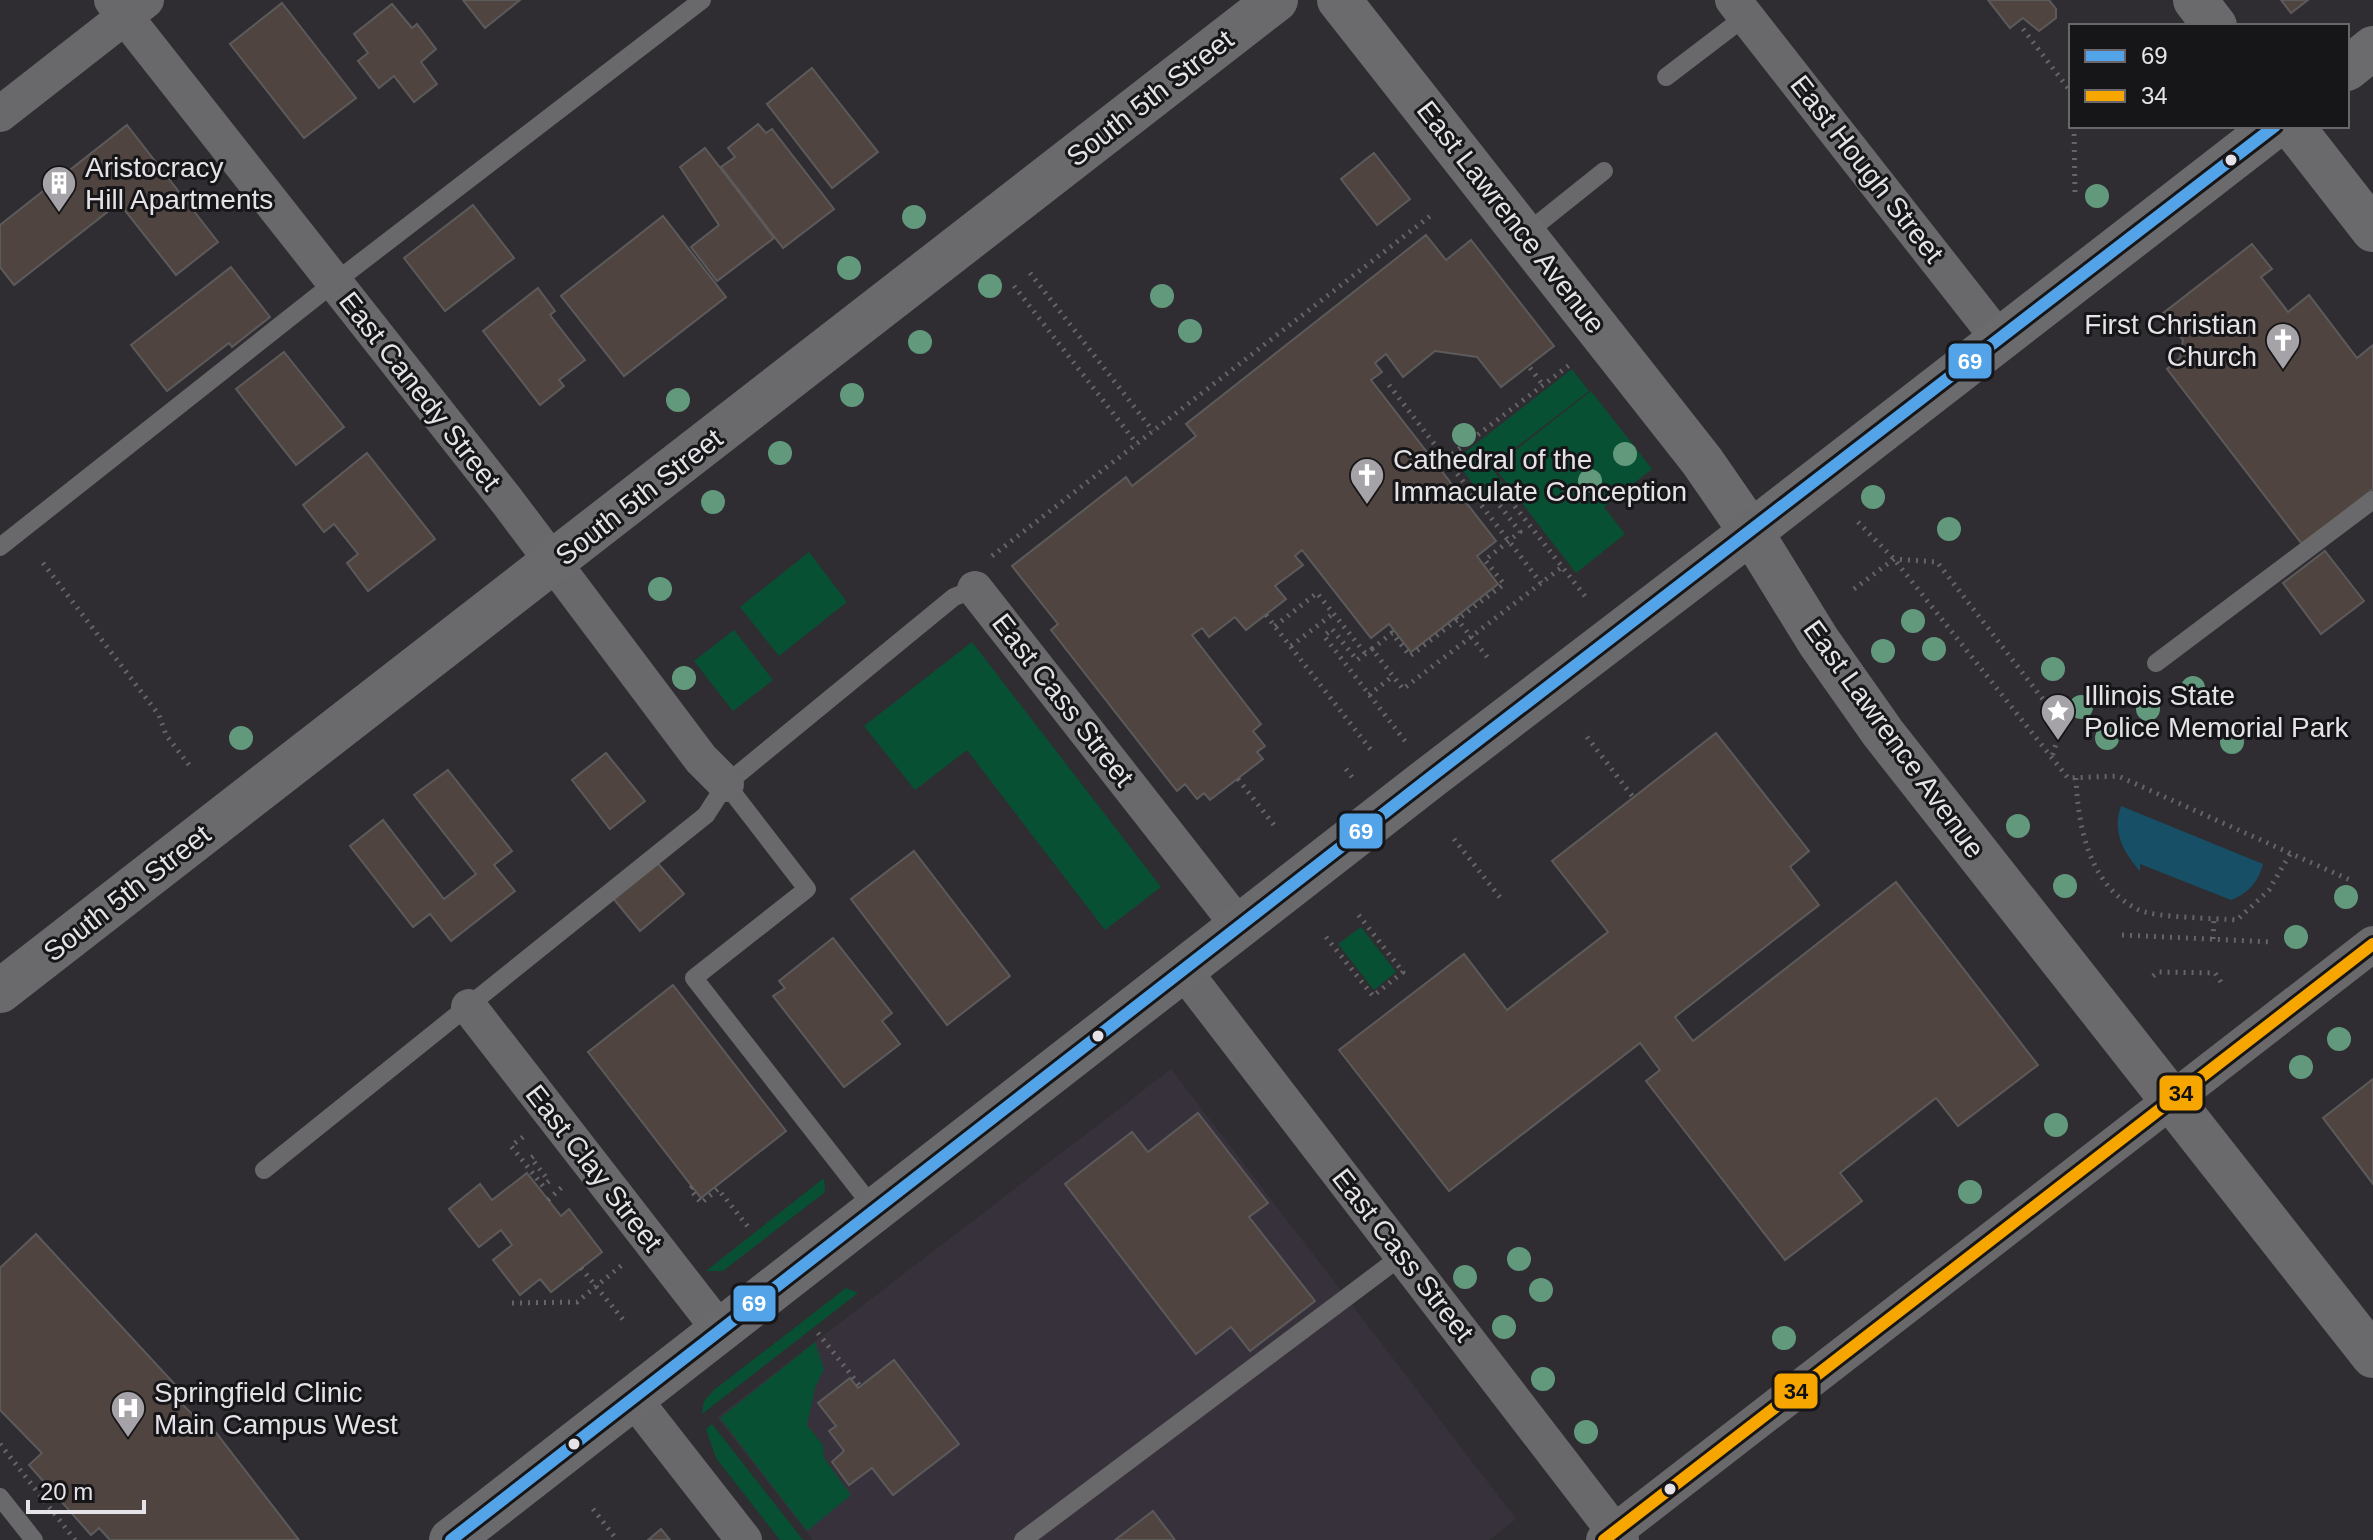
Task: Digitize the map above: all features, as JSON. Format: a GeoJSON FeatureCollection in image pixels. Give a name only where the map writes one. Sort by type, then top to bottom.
{"type":"FeatureCollection","features":[{"type":"Feature","properties":{"kind":"main road","name":"South 5th Street"},"geometry":{"type":"LineString","coordinates":[[0,991],[1276,0]]}},
{"type":"Feature","properties":{"kind":"main road","name":"East Lawrence Avenue"},"geometry":{"type":"LineString","coordinates":[[1339,0],[1702,461],[1751,532],[1819,642],[1883,733],[2373,1356]]}},
{"type":"Feature","properties":{"kind":"main road"},"geometry":{"type":"LineString","coordinates":[[2195,0],[2213,24]]}},
{"type":"Feature","properties":{"kind":"main road"},"geometry":{"type":"LineString","coordinates":[[2349,67],[2373,48]]}},
{"type":"Feature","properties":{"kind":"main road"},"geometry":{"type":"LineString","coordinates":[[451,1540],[1239,926],[2272,128]]}},
{"type":"Feature","properties":{"kind":"main road"},"geometry":{"type":"LineString","coordinates":[[2294,128],[2373,230]]}},
{"type":"Feature","properties":{"kind":"street","name":"East Canedy Street"},"geometry":{"type":"LineString","coordinates":[[128,6],[335,282],[701,759],[726,784]]}},
{"type":"Feature","properties":{"kind":"street"},"geometry":{"type":"LineString","coordinates":[[0,114],[128,6]]}},
{"type":"Feature","properties":{"kind":"street","name":"East Hough Street"},"geometry":{"type":"LineString","coordinates":[[1740,8],[1999,339]]}},
{"type":"Feature","properties":{"kind":"street","name":"East Cass Street"},"geometry":{"type":"LineString","coordinates":[[982,574],[1239,926]]}},
{"type":"Feature","properties":{"kind":"street"},"geometry":{"type":"LineString","coordinates":[[1614,1537],[2373,944]]}},
{"type":"Feature","properties":{"kind":"street","name":"East Cass Street"},"geometry":{"type":"LineString","coordinates":[[1183,970],[1403,1255],[1614,1537]]}},
{"type":"Feature","properties":{"kind":"street","name":"East Clay Street"},"geometry":{"type":"LineString","coordinates":[[469,1007],[720,1330]]}},
{"type":"Feature","properties":{"kind":"street"},"geometry":{"type":"LineString","coordinates":[[633,1398],[744,1540]]}},
{"type":"Feature","properties":{"kind":"lane"},"geometry":{"type":"LineString","coordinates":[[0,547],[335,282],[702,0]]}},
{"type":"Feature","properties":{"kind":"lane"},"geometry":{"type":"LineString","coordinates":[[1666,77],[1740,8]]}},
{"type":"Feature","properties":{"kind":"lane"},"geometry":{"type":"LineString","coordinates":[[1524,235],[1604,171]]}},
{"type":"Feature","properties":{"kind":"lane"},"geometry":{"type":"LineString","coordinates":[[2156,663],[2373,500]]}},
{"type":"Feature","properties":{"kind":"lane"},"geometry":{"type":"LineString","coordinates":[[264,1170],[706,815],[726,784],[982,574]]}},
{"type":"Feature","properties":{"kind":"lane"},"geometry":{"type":"LineString","coordinates":[[726,784],[807,889],[694,978],[875,1210]]}},
{"type":"Feature","properties":{"kind":"lane"},"geometry":{"type":"LineString","coordinates":[[1023,1540],[1403,1255]]}},
{"type":"Feature","properties":{"kind":"lane"},"geometry":{"type":"LineString","coordinates":[[0,1497],[34,1540]]}},
{"type":"Feature","properties":{"kind":"path"},"geometry":{"type":"LineString","coordinates":[[2023,29],[2069,89]]}},
{"type":"Feature","properties":{"kind":"path"},"geometry":{"type":"LineString","coordinates":[[2074,128],[2075,196]]}},
{"type":"Feature","properties":{"kind":"path"},"geometry":{"type":"LineString","coordinates":[[982,574],[1153,431],[1434,213]]}},
{"type":"Feature","properties":{"kind":"path"},"geometry":{"type":"LineString","coordinates":[[1030,273],[1153,431]]}},
{"type":"Feature","properties":{"kind":"path"},"geometry":{"type":"LineString","coordinates":[[1014,286],[1137,444]]}},
{"type":"Feature","properties":{"kind":"path"},"geometry":{"type":"LineString","coordinates":[[1446,459],[1573,362]]}},
{"type":"Feature","properties":{"kind":"path"},"geometry":{"type":"LineString","coordinates":[[1530,368],[1543,385]]}},
{"type":"Feature","properties":{"kind":"path"},"geometry":{"type":"LineString","coordinates":[[1389,385],[1541,583]]}},
{"type":"Feature","properties":{"kind":"path"},"geometry":{"type":"LineString","coordinates":[[1405,741],[1324,636],[1332,629],[1357,660],[1392,633],[1410,656],[1504,584],[1485,560],[1520,532],[1497,502],[1506,495],[1588,600]]}},
{"type":"Feature","properties":{"kind":"path"},"geometry":{"type":"LineString","coordinates":[[1858,522],[1894,559],[2068,778],[2118,776],[2350,880]]}},
{"type":"Feature","properties":{"kind":"path"},"geometry":{"type":"LineString","coordinates":[[1854,589],[1894,559],[1937,562],[2062,724],[2052,758]]}},
{"type":"Feature","properties":{"kind":"path"},"geometry":{"type":"LineString","coordinates":[[43,563],[159,715],[166,735],[189,765]]}},
{"type":"Feature","properties":{"kind":"path"},"geometry":{"type":"LineString","coordinates":[[1372,649],[1403,689],[1562,567]]}},
{"type":"Feature","properties":{"kind":"path"},"geometry":{"type":"LineString","coordinates":[[1275,626],[1317,593],[1365,653]]}},
{"type":"Feature","properties":{"kind":"path"},"geometry":{"type":"LineString","coordinates":[[1291,646],[1334,613]]}},
{"type":"Feature","properties":{"kind":"path"},"geometry":{"type":"LineString","coordinates":[[1266,615],[1371,750]]}},
{"type":"Feature","properties":{"kind":"path"},"geometry":{"type":"LineString","coordinates":[[1456,619],[1488,658]]}},
{"type":"Feature","properties":{"kind":"path"},"geometry":{"type":"LineString","coordinates":[[1369,695],[1393,676]]}},
{"type":"Feature","properties":{"kind":"path"},"geometry":{"type":"LineString","coordinates":[[1587,737],[1633,797]]}},
{"type":"Feature","properties":{"kind":"path"},"geometry":{"type":"LineString","coordinates":[[1346,769],[1355,781]]}},
{"type":"Feature","properties":{"kind":"path"},"geometry":{"type":"LineString","coordinates":[[2076,778],[2081,833],[2093,862],[2114,890],[2142,911],[2237,920],[2276,881],[2290,854]]}},
{"type":"Feature","properties":{"kind":"path"},"geometry":{"type":"LineString","coordinates":[[1238,779],[1274,825]]}},
{"type":"Feature","properties":{"kind":"path"},"geometry":{"type":"LineString","coordinates":[[1454,839],[1502,900]]}},
{"type":"Feature","properties":{"kind":"path"},"geometry":{"type":"LineString","coordinates":[[1326,937],[1373,996],[1403,972],[1357,913]]}},
{"type":"Feature","properties":{"kind":"path"},"geometry":{"type":"LineString","coordinates":[[2213,939],[2214,918]]}},
{"type":"Feature","properties":{"kind":"path"},"geometry":{"type":"LineString","coordinates":[[2122,935],[2272,942]]}},
{"type":"Feature","properties":{"kind":"path"},"geometry":{"type":"LineString","coordinates":[[2153,976],[2158,972],[2215,973],[2221,982]]}},
{"type":"Feature","properties":{"kind":"path"},"geometry":{"type":"LineString","coordinates":[[529,1132],[511,1146],[543,1186],[549,1181],[531,1158],[535,1154],[562,1188],[548,1200]]}},
{"type":"Feature","properties":{"kind":"path"},"geometry":{"type":"LineString","coordinates":[[692,1187],[690,1189],[701,1203],[718,1189],[749,1228]]}},
{"type":"Feature","properties":{"kind":"path"},"geometry":{"type":"LineString","coordinates":[[512,1303],[577,1302],[630,1259]]}},
{"type":"Feature","properties":{"kind":"path"},"geometry":{"type":"LineString","coordinates":[[581,1268],[625,1322]]}},
{"type":"Feature","properties":{"kind":"path"},"geometry":{"type":"LineString","coordinates":[[818,1333],[860,1386]]}},
{"type":"Feature","properties":{"kind":"path"},"geometry":{"type":"LineString","coordinates":[[0,1444],[75,1540]]}},
{"type":"Feature","properties":{"kind":"path"},"geometry":{"type":"LineString","coordinates":[[593,1509],[617,1540]]}},
{"type":"Feature","properties":{"kind":"shaded area"},"geometry":{"type":"Polygon","coordinates":[[[1171,1069],[1516,1519],[1489,1540],[813,1540],[717,1417],[1171,1069]]]}},
{"type":"Feature","properties":{"kind":"green space"},"geometry":{"type":"Polygon","coordinates":[[[1572,369],[1589,391],[1491,467],[1504,485],[1485,500],[1455,460],[1572,369]]]}},
{"type":"Feature","properties":{"kind":"green space"},"geometry":{"type":"Polygon","coordinates":[[[1591,391],[1652,469],[1604,507],[1625,534],[1576,573],[1494,467],[1591,391]]]}},
{"type":"Feature","properties":{"kind":"green space"},"geometry":{"type":"Polygon","coordinates":[[[809,552],[847,602],[779,656],[740,607],[809,552]]]}},
{"type":"Feature","properties":{"kind":"green space"},"geometry":{"type":"Polygon","coordinates":[[[734,630],[773,680],[733,711],[694,661],[734,630]]]}},
{"type":"Feature","properties":{"kind":"green space"},"geometry":{"type":"Polygon","coordinates":[[[972,642],[1161,887],[1105,930],[967,750],[915,790],[864,726],[972,642]]]}},
{"type":"Feature","properties":{"kind":"green space"},"geometry":{"type":"Polygon","coordinates":[[[1361,927],[1396,972],[1374,990],[1338,944],[1361,927]]]}},
{"type":"Feature","properties":{"kind":"green space"},"geometry":{"type":"Polygon","coordinates":[[[824,1178],[825,1192],[723,1271],[706,1271],[824,1178]]]}},
{"type":"Feature","properties":{"kind":"green space"},"geometry":{"type":"Polygon","coordinates":[[[846,1288],[858,1293],[702,1414],[704,1401],[714,1390],[846,1288]]]}},
{"type":"Feature","properties":{"kind":"green space"},"geometry":{"type":"Polygon","coordinates":[[[815,1342],[824,1369],[815,1388],[807,1425],[823,1445],[824,1458],[851,1495],[807,1531],[720,1418],[815,1342]]]}},
{"type":"Feature","properties":{"kind":"green space"},"geometry":{"type":"Polygon","coordinates":[[[712,1424],[803,1540],[780,1540],[716,1458],[706,1429],[712,1424]]]}},
{"type":"Feature","properties":{"kind":"water"},"geometry":{"type":"Polygon","coordinates":[[[2121,806],[2263,864],[2258,876],[2248,890],[2231,900],[2140,864],[2140,871],[2121,841],[2118,824],[2121,806]]]}},
{"type":"Feature","properties":{"kind":"building"},"geometry":{"type":"Polygon","coordinates":[[[463,0],[520,0],[485,28],[463,0]]]}},
{"type":"Feature","properties":{"kind":"building"},"geometry":{"type":"Polygon","coordinates":[[[1988,0],[2049,0],[2056,9],[2056,18],[2039,31],[2023,18],[2010,28],[1988,0]]]}},
{"type":"Feature","properties":{"kind":"building"},"geometry":{"type":"Polygon","coordinates":[[[2281,0],[2308,0],[2291,13],[2281,0]]]}},
{"type":"Feature","properties":{"kind":"building"},"geometry":{"type":"Polygon","coordinates":[[[282,3],[356,98],[304,138],[230,44],[282,3]]]}},
{"type":"Feature","properties":{"kind":"building"},"geometry":{"type":"Polygon","coordinates":[[[392,4],[412,28],[417,24],[436,49],[421,62],[437,84],[414,102],[394,76],[379,88],[358,61],[368,53],[354,34],[392,4]]]}},
{"type":"Feature","properties":{"kind":"building"},"geometry":{"type":"Polygon","coordinates":[[[812,68],[878,152],[832,188],[767,104],[812,68]]]}},
{"type":"Feature","properties":{"kind":"building"},"geometry":{"type":"Polygon","coordinates":[[[758,124],[766,133],[772,129],[834,209],[783,248],[721,167],[735,157],[728,148],[758,124]]]}},
{"type":"Feature","properties":{"kind":"building","name":"Aristocracy Hill Apartments"},"geometry":{"type":"Polygon","coordinates":[[[127,125],[218,242],[176,275],[119,203],[14,285],[0,267],[0,225],[127,125]]]}},
{"type":"Feature","properties":{"kind":"building"},"geometry":{"type":"Polygon","coordinates":[[[705,148],[774,238],[717,281],[691,247],[719,225],[680,167],[705,148]]]}},
{"type":"Feature","properties":{"kind":"building"},"geometry":{"type":"Polygon","coordinates":[[[1374,153],[1410,199],[1377,225],[1341,179],[1374,153]]]}},
{"type":"Feature","properties":{"kind":"building"},"geometry":{"type":"Polygon","coordinates":[[[473,205],[514,258],[445,311],[404,258],[473,205]]]}},
{"type":"Feature","properties":{"kind":"building"},"geometry":{"type":"Polygon","coordinates":[[[663,216],[726,297],[624,376],[561,296],[663,216]]]}},
{"type":"Feature","properties":{"kind":"building"},"geometry":{"type":"Polygon","coordinates":[[[1426,235],[1446,260],[1471,240],[1554,346],[1501,387],[1477,357],[1435,351],[1403,377],[1386,354],[1375,363],[1382,372],[1371,380],[1496,541],[1477,556],[1498,584],[1411,652],[1389,624],[1371,638],[1302,550],[1295,556],[1303,565],[1275,586],[1286,599],[1246,630],[1235,617],[1209,637],[1202,628],[1192,635],[1261,724],[1253,731],[1265,746],[1257,752],[1263,759],[1210,800],[1204,793],[1197,799],[1185,784],[1177,791],[1051,630],[1058,624],[1012,566],[1126,477],[1132,486],[1196,436],[1186,424],[1426,235]]]}},
{"type":"Feature","properties":{"kind":"building"},"geometry":{"type":"Polygon","coordinates":[[[2252,244],[2272,269],[2261,277],[2288,312],[2309,295],[2357,358],[2373,345],[2373,489],[2302,544],[2167,369],[2180,358],[2183,340],[2162,314],[2252,244]]]}},
{"type":"Feature","properties":{"kind":"building"},"geometry":{"type":"Polygon","coordinates":[[[231,267],[270,317],[232,347],[229,343],[167,391],[131,345],[231,267]]]}},
{"type":"Feature","properties":{"kind":"building"},"geometry":{"type":"Polygon","coordinates":[[[538,288],[555,311],[550,315],[585,360],[559,380],[564,386],[540,405],[483,331],[538,288]]]}},
{"type":"Feature","properties":{"kind":"building"},"geometry":{"type":"Polygon","coordinates":[[[284,352],[344,427],[296,465],[236,389],[284,352]]]}},
{"type":"Feature","properties":{"kind":"building"},"geometry":{"type":"Polygon","coordinates":[[[367,453],[435,539],[368,591],[347,563],[358,554],[334,524],[324,532],[303,505],[367,453]]]}},
{"type":"Feature","properties":{"kind":"building"},"geometry":{"type":"Polygon","coordinates":[[[2325,551],[2364,601],[2321,634],[2283,583],[2325,551]]]}},
{"type":"Feature","properties":{"kind":"building"},"geometry":{"type":"Polygon","coordinates":[[[1716,733],[1809,851],[1790,867],[1819,905],[1675,1017],[1693,1041],[1896,882],[2038,1065],[1958,1126],[1936,1098],[1840,1173],[1862,1201],[1785,1260],[1646,1081],[1660,1070],[1640,1043],[1449,1191],[1339,1050],[1464,954],[1507,1010],[1608,932],[1552,861],[1716,733]]]}},
{"type":"Feature","properties":{"kind":"building"},"geometry":{"type":"Polygon","coordinates":[[[606,753],[645,801],[610,829],[572,780],[606,753]]]}},
{"type":"Feature","properties":{"kind":"building"},"geometry":{"type":"Polygon","coordinates":[[[448,770],[512,851],[494,865],[515,891],[451,941],[430,914],[413,927],[350,846],[383,820],[444,899],[476,874],[414,795],[448,770]]]}},
{"type":"Feature","properties":{"kind":"building"},"geometry":{"type":"Polygon","coordinates":[[[914,851],[1010,976],[947,1025],[851,899],[914,851]]]}},
{"type":"Feature","properties":{"kind":"building"},"geometry":{"type":"Polygon","coordinates":[[[656,861],[684,894],[640,931],[612,897],[656,861]]]}},
{"type":"Feature","properties":{"kind":"building"},"geometry":{"type":"Polygon","coordinates":[[[833,938],[892,1013],[882,1021],[900,1044],[844,1087],[773,996],[785,988],[779,981],[833,938]]]}},
{"type":"Feature","properties":{"kind":"building"},"geometry":{"type":"Polygon","coordinates":[[[673,985],[786,1131],[701,1198],[588,1052],[673,985]]]}},
{"type":"Feature","properties":{"kind":"building"},"geometry":{"type":"Polygon","coordinates":[[[2373,1079],[2373,1184],[2323,1118],[2373,1079]]]}},
{"type":"Feature","properties":{"kind":"building"},"geometry":{"type":"Polygon","coordinates":[[[1198,1113],[1268,1203],[1249,1217],[1315,1301],[1250,1351],[1231,1327],[1196,1354],[1065,1184],[1132,1132],[1148,1152],[1198,1113]]]}},
{"type":"Feature","properties":{"kind":"building"},"geometry":{"type":"Polygon","coordinates":[[[527,1173],[561,1216],[569,1209],[602,1252],[551,1292],[540,1279],[520,1295],[493,1260],[512,1245],[501,1230],[479,1247],[449,1209],[480,1184],[492,1200],[527,1173]]]}},
{"type":"Feature","properties":{"kind":"building"},"geometry":{"type":"Polygon","coordinates":[[[36,1234],[181,1391],[176,1398],[203,1425],[207,1421],[299,1540],[110,1540],[99,1528],[91,1535],[29,1465],[42,1453],[0,1410],[0,1268],[36,1234]]]}},
{"type":"Feature","properties":{"kind":"building"},"geometry":{"type":"Polygon","coordinates":[[[894,1360],[959,1444],[893,1495],[872,1468],[849,1485],[832,1462],[844,1451],[829,1431],[836,1426],[818,1403],[850,1378],[858,1388],[894,1360]]]}},
{"type":"Feature","properties":{"kind":"building"},"geometry":{"type":"Polygon","coordinates":[[[1153,1511],[1175,1540],[1115,1540],[1153,1511]]]}},
{"type":"Feature","properties":{"kind":"building"},"geometry":{"type":"Polygon","coordinates":[[[661,1529],[670,1540],[648,1540],[661,1529]]]}},
{"type":"Feature","properties":{"kind":"transit line","name":"69"},"geometry":{"type":"LineString","coordinates":[[451,1540],[1432,776],[2272,128]]}},
{"type":"Feature","properties":{"kind":"transit line","name":"34"},"geometry":{"type":"LineString","coordinates":[[1604,1540],[2373,944]]}},
{"type":"Feature","properties":{"kind":"place","name":"Aristocracy Hill Apartments"},"geometry":{"type":"Point","coordinates":[59,214]}},
{"type":"Feature","properties":{"kind":"place","name":"First Christian Church"},"geometry":{"type":"Point","coordinates":[2283,371]}},
{"type":"Feature","properties":{"kind":"place","name":"Cathedral of the Immaculate Conception"},"geometry":{"type":"Point","coordinates":[1367,506]}},
{"type":"Feature","properties":{"kind":"place","name":"Illinois State Police Memorial Park"},"geometry":{"type":"Point","coordinates":[2058,742]}},
{"type":"Feature","properties":{"kind":"place","name":"Springfield Clinic Main Campus West"},"geometry":{"type":"Point","coordinates":[128,1439]}}]}
